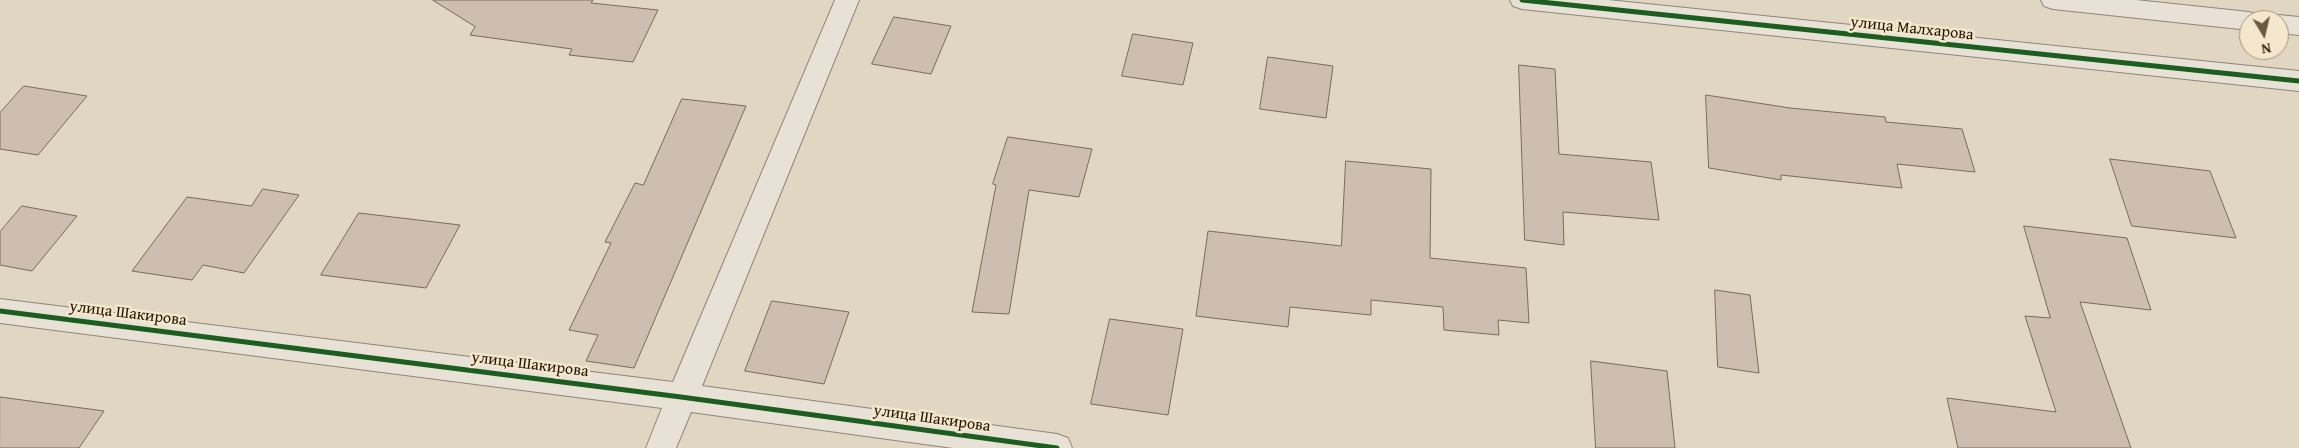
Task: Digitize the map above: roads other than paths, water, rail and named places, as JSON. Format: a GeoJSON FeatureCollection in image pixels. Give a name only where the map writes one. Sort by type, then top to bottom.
{"type":"FeatureCollection","features":[{"type":"Feature","properties":{"kind":"street"},"geometry":{"type":"LineString","coordinates":[[661,448],[847,0]]}},
{"type":"Feature","properties":{"kind":"street","name":"улица Малхарова"},"geometry":{"type":"LineString","coordinates":[[1522,0],[2299,81]]}},
{"type":"Feature","properties":{"kind":"street"},"geometry":{"type":"LineString","coordinates":[[2053,0],[2239,20]]}},
{"type":"Feature","properties":{"kind":"street","name":"улица Шакирова"},"geometry":{"type":"LineString","coordinates":[[0,311],[681,397],[1056,448]]}}]}
